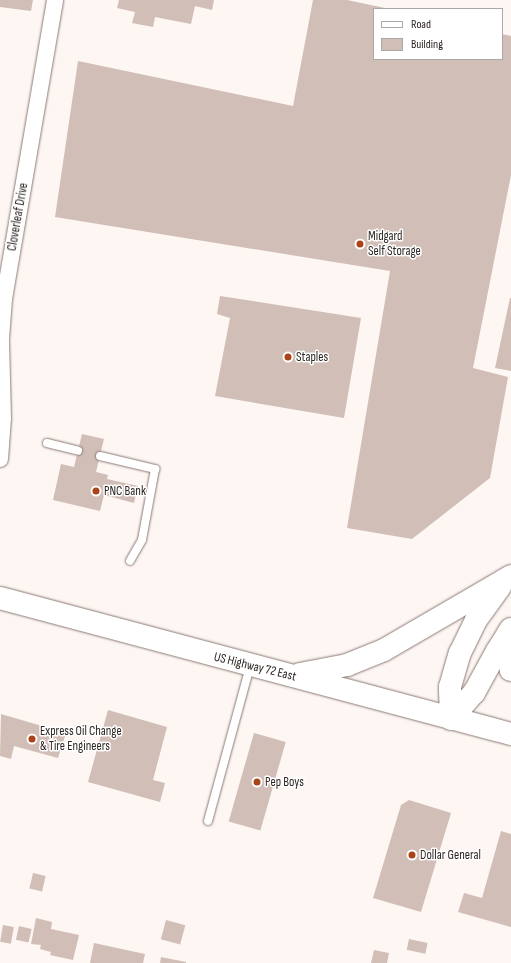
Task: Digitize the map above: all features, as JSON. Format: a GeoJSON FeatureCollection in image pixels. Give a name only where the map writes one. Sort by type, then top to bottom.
{"type":"FeatureCollection","features":[{"type":"Feature","properties":{"kind":"highway"},"geometry":{"type":"LineString","coordinates":[[291,676],[330,670],[364,659],[384,650],[511,576]]}},
{"type":"Feature","properties":{"kind":"highway"},"geometry":{"type":"LineString","coordinates":[[452,719],[450,687],[460,653],[476,620],[498,589],[511,576]]}},
{"type":"Feature","properties":{"kind":"highway","name":"US Highway 72 East"},"geometry":{"type":"LineString","coordinates":[[0,598],[511,734]]}},
{"type":"Feature","properties":{"kind":"highway"},"geometry":{"type":"LineString","coordinates":[[452,719],[474,693],[510,630]]}},
{"type":"Feature","properties":{"kind":"highway"},"geometry":{"type":"LineString","coordinates":[[510,630],[511,670]]}},
{"type":"Feature","properties":{"kind":"street","name":"Cloverleaf Drive"},"geometry":{"type":"LineString","coordinates":[[0,459],[3,418],[1,339],[4,299],[55,0]]}},
{"type":"Feature","properties":{"kind":"lane"},"geometry":{"type":"LineString","coordinates":[[47,443],[78,451]]}},
{"type":"Feature","properties":{"kind":"lane"},"geometry":{"type":"LineString","coordinates":[[100,456],[155,469],[142,540],[130,561]]}},
{"type":"Feature","properties":{"kind":"lane"},"geometry":{"type":"LineString","coordinates":[[208,821],[250,665]]}},
{"type":"Feature","properties":{"kind":"building"},"geometry":{"type":"Polygon","coordinates":[[[0,0],[33,0],[31,11],[0,7],[0,0]]]}},
{"type":"Feature","properties":{"kind":"building"},"geometry":{"type":"Polygon","coordinates":[[[119,0],[214,0],[212,10],[195,6],[191,24],[155,17],[153,27],[132,23],[135,12],[117,8],[119,0]]]}},
{"type":"Feature","properties":{"kind":"building","name":"Midgard Self Storage"},"geometry":{"type":"Polygon","coordinates":[[[313,0],[347,0],[385,8],[373,8],[373,60],[503,60],[503,34],[511,36],[511,175],[473,368],[508,377],[490,478],[412,539],[347,528],[390,271],[55,217],[78,61],[293,106],[313,0]]]}},
{"type":"Feature","properties":{"kind":"building","name":"Staples"},"geometry":{"type":"Polygon","coordinates":[[[220,296],[361,318],[344,418],[215,396],[230,318],[217,314],[220,296]]]}},
{"type":"Feature","properties":{"kind":"building"},"geometry":{"type":"Polygon","coordinates":[[[511,298],[511,371],[495,368],[511,298]]]}},
{"type":"Feature","properties":{"kind":"building","name":"PNC Bank"},"geometry":{"type":"Polygon","coordinates":[[[82,434],[104,439],[96,472],[108,475],[107,479],[138,486],[134,503],[104,495],[100,511],[53,500],[61,464],[74,467],[82,434]]]}},
{"type":"Feature","properties":{"kind":"building"},"geometry":{"type":"Polygon","coordinates":[[[108,710],[167,727],[153,780],[165,783],[160,802],[88,782],[108,710]]]}},
{"type":"Feature","properties":{"kind":"building","name":"Express Oil Change & Tire Engineers"},"geometry":{"type":"Polygon","coordinates":[[[1,714],[66,733],[58,758],[14,746],[11,759],[0,756],[1,714]]]}},
{"type":"Feature","properties":{"kind":"building","name":"Pep Boys"},"geometry":{"type":"Polygon","coordinates":[[[254,733],[286,742],[260,831],[229,821],[254,733]]]}},
{"type":"Feature","properties":{"kind":"building","name":"Dollar General"},"geometry":{"type":"Polygon","coordinates":[[[409,800],[451,813],[421,912],[373,898],[401,805],[409,800]]]}},
{"type":"Feature","properties":{"kind":"building"},"geometry":{"type":"Polygon","coordinates":[[[501,831],[511,834],[511,927],[458,912],[464,893],[482,898],[501,831]]]}},
{"type":"Feature","properties":{"kind":"building"},"geometry":{"type":"Polygon","coordinates":[[[33,873],[46,876],[42,892],[29,889],[33,873]]]}},
{"type":"Feature","properties":{"kind":"building"},"geometry":{"type":"Polygon","coordinates":[[[36,918],[52,922],[51,929],[79,935],[73,960],[50,955],[51,952],[40,949],[41,945],[31,944],[36,918]]]}},
{"type":"Feature","properties":{"kind":"building"},"geometry":{"type":"Polygon","coordinates":[[[166,920],[185,925],[180,944],[161,939],[166,920]]]}},
{"type":"Feature","properties":{"kind":"building"},"geometry":{"type":"Polygon","coordinates":[[[3,925],[14,927],[11,944],[0,942],[3,925]]]}},
{"type":"Feature","properties":{"kind":"building"},"geometry":{"type":"Polygon","coordinates":[[[19,926],[32,929],[29,943],[16,940],[19,926]]]}},
{"type":"Feature","properties":{"kind":"building"},"geometry":{"type":"Polygon","coordinates":[[[409,939],[428,943],[425,954],[407,950],[409,939]]]}},
{"type":"Feature","properties":{"kind":"building"},"geometry":{"type":"Polygon","coordinates":[[[94,943],[145,954],[143,963],[90,963],[94,943]]]}},
{"type":"Feature","properties":{"kind":"building"},"geometry":{"type":"Polygon","coordinates":[[[374,950],[389,953],[387,963],[371,963],[374,950]]]}},
{"type":"Feature","properties":{"kind":"building"},"geometry":{"type":"Polygon","coordinates":[[[161,957],[186,962],[186,963],[160,963],[161,957]]]}},
{"type":"Feature","properties":{"kind":"place","name":"Midgard Self Storage"},"geometry":{"type":"Point","coordinates":[360,244]}},
{"type":"Feature","properties":{"kind":"place","name":"Staples"},"geometry":{"type":"Point","coordinates":[288,357]}},
{"type":"Feature","properties":{"kind":"place","name":"PNC Bank"},"geometry":{"type":"Point","coordinates":[96,491]}},
{"type":"Feature","properties":{"kind":"place","name":"Express Oil Change & Tire Engineers"},"geometry":{"type":"Point","coordinates":[32,739]}},
{"type":"Feature","properties":{"kind":"place","name":"Pep Boys"},"geometry":{"type":"Point","coordinates":[257,782]}},
{"type":"Feature","properties":{"kind":"place","name":"Dollar General"},"geometry":{"type":"Point","coordinates":[412,855]}}]}
